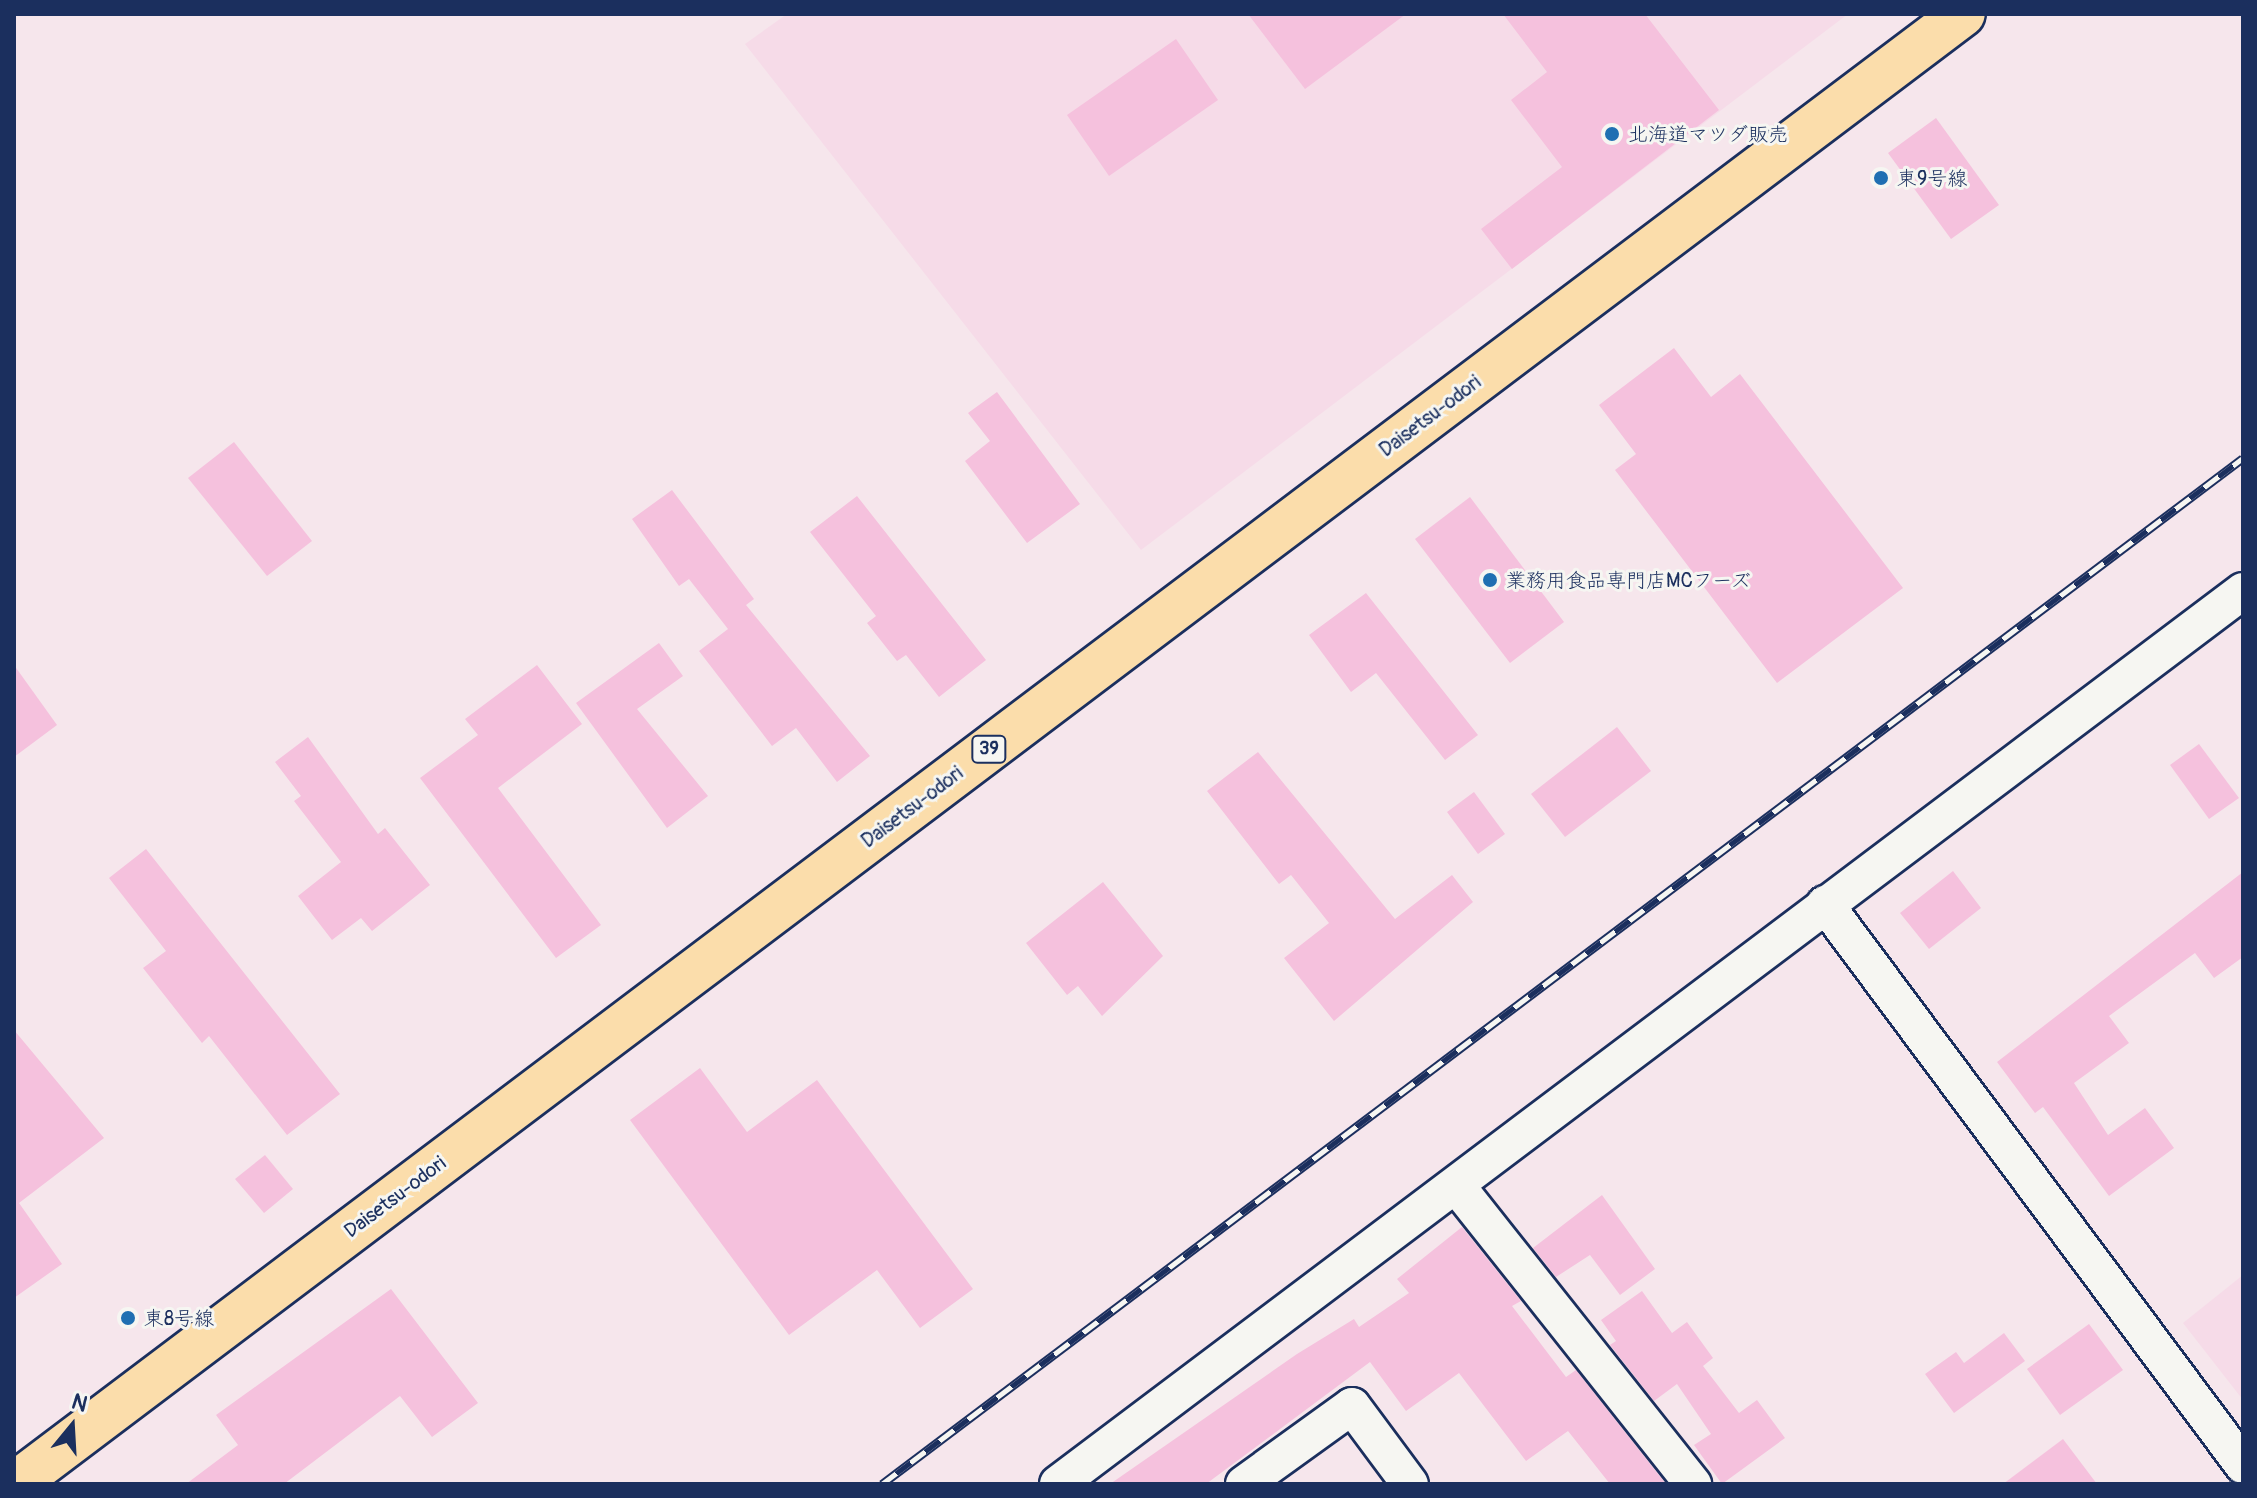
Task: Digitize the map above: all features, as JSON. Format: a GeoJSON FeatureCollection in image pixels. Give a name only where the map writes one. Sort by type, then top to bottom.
{"type":"FeatureCollection","features":[{"type":"Feature","properties":{"kind":"highway","name":"Daisetsu-odori"},"geometry":{"type":"LineString","coordinates":[[15,1484],[1963,14]]}},
{"type":"Feature","properties":{"kind":"street"},"geometry":{"type":"LineString","coordinates":[[1058,1484],[2243,591]]}},
{"type":"Feature","properties":{"kind":"street"},"geometry":{"type":"LineString","coordinates":[[1825,904],[2243,1465]]}},
{"type":"Feature","properties":{"kind":"street"},"geometry":{"type":"LineString","coordinates":[[1456,1185],[1693,1484]]}},
{"type":"Feature","properties":{"kind":"street"},"geometry":{"type":"LineString","coordinates":[[1244,1484],[1352,1406],[1410,1484]]}},
{"type":"Feature","properties":{"kind":"shaded area"},"geometry":{"type":"Polygon","coordinates":[[[787,14],[1848,14],[1141,550],[745,44],[787,14]]]}},
{"type":"Feature","properties":{"kind":"shaded area"},"geometry":{"type":"Polygon","coordinates":[[[2243,1275],[2243,1400],[2183,1323],[2243,1275]]]}},
{"type":"Feature","properties":{"kind":"building"},"geometry":{"type":"Polygon","coordinates":[[[1248,14],[1406,14],[1305,89],[1248,14]]]}},
{"type":"Feature","properties":{"kind":"building","name":"北海道マツダ販売"},"geometry":{"type":"Polygon","coordinates":[[[1503,14],[1645,14],[1719,110],[1512,269],[1481,229],[1562,167],[1511,100],[1547,72],[1503,14]]]}},
{"type":"Feature","properties":{"kind":"building"},"geometry":{"type":"Polygon","coordinates":[[[1176,39],[1218,100],[1109,176],[1067,115],[1176,39]]]}},
{"type":"Feature","properties":{"kind":"building"},"geometry":{"type":"Polygon","coordinates":[[[1936,118],[1999,205],[1951,239],[1888,153],[1936,118]]]}},
{"type":"Feature","properties":{"kind":"building"},"geometry":{"type":"Polygon","coordinates":[[[1674,348],[1711,397],[1740,374],[1903,588],[1777,683],[1615,470],[1636,454],[1599,405],[1674,348]]]}},
{"type":"Feature","properties":{"kind":"building"},"geometry":{"type":"Polygon","coordinates":[[[997,392],[1080,504],[1027,543],[965,461],[990,441],[968,413],[997,392]]]}},
{"type":"Feature","properties":{"kind":"building"},"geometry":{"type":"Polygon","coordinates":[[[234,442],[312,541],[267,576],[188,478],[234,442]]]}},
{"type":"Feature","properties":{"kind":"building"},"geometry":{"type":"Polygon","coordinates":[[[672,490],[754,599],[746,605],[870,756],[837,782],[796,728],[772,746],[699,651],[728,629],[689,579],[679,586],[632,519],[672,490]]]}},
{"type":"Feature","properties":{"kind":"building"},"geometry":{"type":"Polygon","coordinates":[[[857,496],[986,660],[939,697],[906,655],[897,661],[867,623],[876,616],[810,532],[857,496]]]}},
{"type":"Feature","properties":{"kind":"building","name":"業務用食品専門店MCフーズ"},"geometry":{"type":"Polygon","coordinates":[[[1470,497],[1564,622],[1510,663],[1415,539],[1470,497]]]}},
{"type":"Feature","properties":{"kind":"building"},"geometry":{"type":"Polygon","coordinates":[[[1366,593],[1478,735],[1445,760],[1376,673],[1351,692],[1309,635],[1366,593]]]}},
{"type":"Feature","properties":{"kind":"building"},"geometry":{"type":"Polygon","coordinates":[[[659,643],[683,676],[637,709],[708,796],[667,828],[576,703],[659,643]]]}},
{"type":"Feature","properties":{"kind":"building"},"geometry":{"type":"Polygon","coordinates":[[[14,665],[57,725],[14,757],[14,665]]]}},
{"type":"Feature","properties":{"kind":"building"},"geometry":{"type":"Polygon","coordinates":[[[537,665],[582,724],[498,788],[601,925],[556,958],[420,778],[478,735],[465,719],[537,665]]]}},
{"type":"Feature","properties":{"kind":"building"},"geometry":{"type":"Polygon","coordinates":[[[1617,727],[1651,771],[1565,837],[1531,794],[1617,727]]]}},
{"type":"Feature","properties":{"kind":"building"},"geometry":{"type":"Polygon","coordinates":[[[308,737],[378,834],[385,828],[430,885],[372,931],[361,918],[332,940],[298,896],[341,862],[294,801],[301,796],[275,762],[308,737]]]}},
{"type":"Feature","properties":{"kind":"building"},"geometry":{"type":"Polygon","coordinates":[[[2199,744],[2239,798],[2209,819],[2170,765],[2199,744]]]}},
{"type":"Feature","properties":{"kind":"building"},"geometry":{"type":"Polygon","coordinates":[[[1258,752],[1395,919],[1452,875],[1473,902],[1334,1021],[1284,958],[1329,923],[1291,875],[1279,884],[1207,791],[1258,752]]]}},
{"type":"Feature","properties":{"kind":"building"},"geometry":{"type":"Polygon","coordinates":[[[1474,792],[1505,834],[1478,854],[1447,812],[1474,792]]]}},
{"type":"Feature","properties":{"kind":"building"},"geometry":{"type":"Polygon","coordinates":[[[146,849],[340,1094],[287,1135],[209,1036],[202,1043],[143,968],[166,951],[109,878],[146,849]]]}},
{"type":"Feature","properties":{"kind":"building"},"geometry":{"type":"Polygon","coordinates":[[[1953,871],[1981,908],[1929,949],[1900,913],[1953,871]]]}},
{"type":"Feature","properties":{"kind":"building"},"geometry":{"type":"Polygon","coordinates":[[[2243,872],[2243,957],[2214,978],[2195,953],[2109,1016],[2129,1043],[2074,1083],[2108,1135],[2145,1108],[2174,1148],[2109,1196],[2043,1107],[2035,1113],[1997,1062],[2243,872]]]}},
{"type":"Feature","properties":{"kind":"building"},"geometry":{"type":"Polygon","coordinates":[[[1103,882],[1163,956],[1102,1016],[1078,986],[1067,995],[1026,943],[1103,882]]]}},
{"type":"Feature","properties":{"kind":"building"},"geometry":{"type":"Polygon","coordinates":[[[14,1030],[104,1138],[19,1203],[62,1264],[14,1298],[14,1030]]]}},
{"type":"Feature","properties":{"kind":"building"},"geometry":{"type":"Polygon","coordinates":[[[700,1068],[747,1132],[817,1080],[973,1289],[920,1328],[877,1270],[789,1335],[630,1120],[700,1068]]]}},
{"type":"Feature","properties":{"kind":"building"},"geometry":{"type":"Polygon","coordinates":[[[265,1155],[293,1189],[264,1213],[235,1179],[265,1155]]]}},
{"type":"Feature","properties":{"kind":"building"},"geometry":{"type":"Polygon","coordinates":[[[1602,1195],[1655,1269],[1620,1295],[1590,1255],[1556,1277],[1533,1248],[1602,1195]]]}},
{"type":"Feature","properties":{"kind":"building"},"geometry":{"type":"Polygon","coordinates":[[[1462,1227],[1521,1301],[1512,1306],[1566,1377],[1576,1370],[1666,1484],[1610,1484],[1568,1431],[1526,1461],[1459,1373],[1406,1411],[1370,1362],[1206,1484],[1110,1484],[1297,1354],[1354,1319],[1359,1327],[1409,1293],[1397,1279],[1462,1227]]]}},
{"type":"Feature","properties":{"kind":"building"},"geometry":{"type":"Polygon","coordinates":[[[391,1289],[478,1403],[432,1437],[400,1396],[284,1484],[186,1484],[238,1445],[216,1415],[391,1289]]]}},
{"type":"Feature","properties":{"kind":"building"},"geometry":{"type":"Polygon","coordinates":[[[1642,1291],[1672,1333],[1687,1322],[1713,1358],[1703,1366],[1739,1413],[1757,1400],[1785,1438],[1722,1484],[1694,1445],[1711,1434],[1677,1384],[1654,1401],[1610,1345],[1616,1341],[1601,1320],[1642,1291]]]}},
{"type":"Feature","properties":{"kind":"building"},"geometry":{"type":"Polygon","coordinates":[[[2089,1324],[2123,1370],[2060,1415],[2027,1369],[2089,1324]]]}},
{"type":"Feature","properties":{"kind":"building"},"geometry":{"type":"Polygon","coordinates":[[[2004,1333],[2025,1361],[1954,1413],[1925,1374],[1956,1352],[1964,1363],[2004,1333]]]}},
{"type":"Feature","properties":{"kind":"building"},"geometry":{"type":"Polygon","coordinates":[[[2063,1439],[2097,1484],[2003,1484],[2063,1439]]]}},
{"type":"Feature","properties":{"kind":"railway"},"geometry":{"type":"LineString","coordinates":[[882,1484],[2243,458]]}},
{"type":"Feature","properties":{"kind":"place","name":"北海道マツダ販売"},"geometry":{"type":"Point","coordinates":[1612,134]}},
{"type":"Feature","properties":{"kind":"place","name":"東9号線"},"geometry":{"type":"Point","coordinates":[1881,178]}},
{"type":"Feature","properties":{"kind":"place","name":"業務用食品専門店MCフーズ"},"geometry":{"type":"Point","coordinates":[1490,580]}},
{"type":"Feature","properties":{"kind":"place","name":"東8号線"},"geometry":{"type":"Point","coordinates":[128,1318]}}]}
